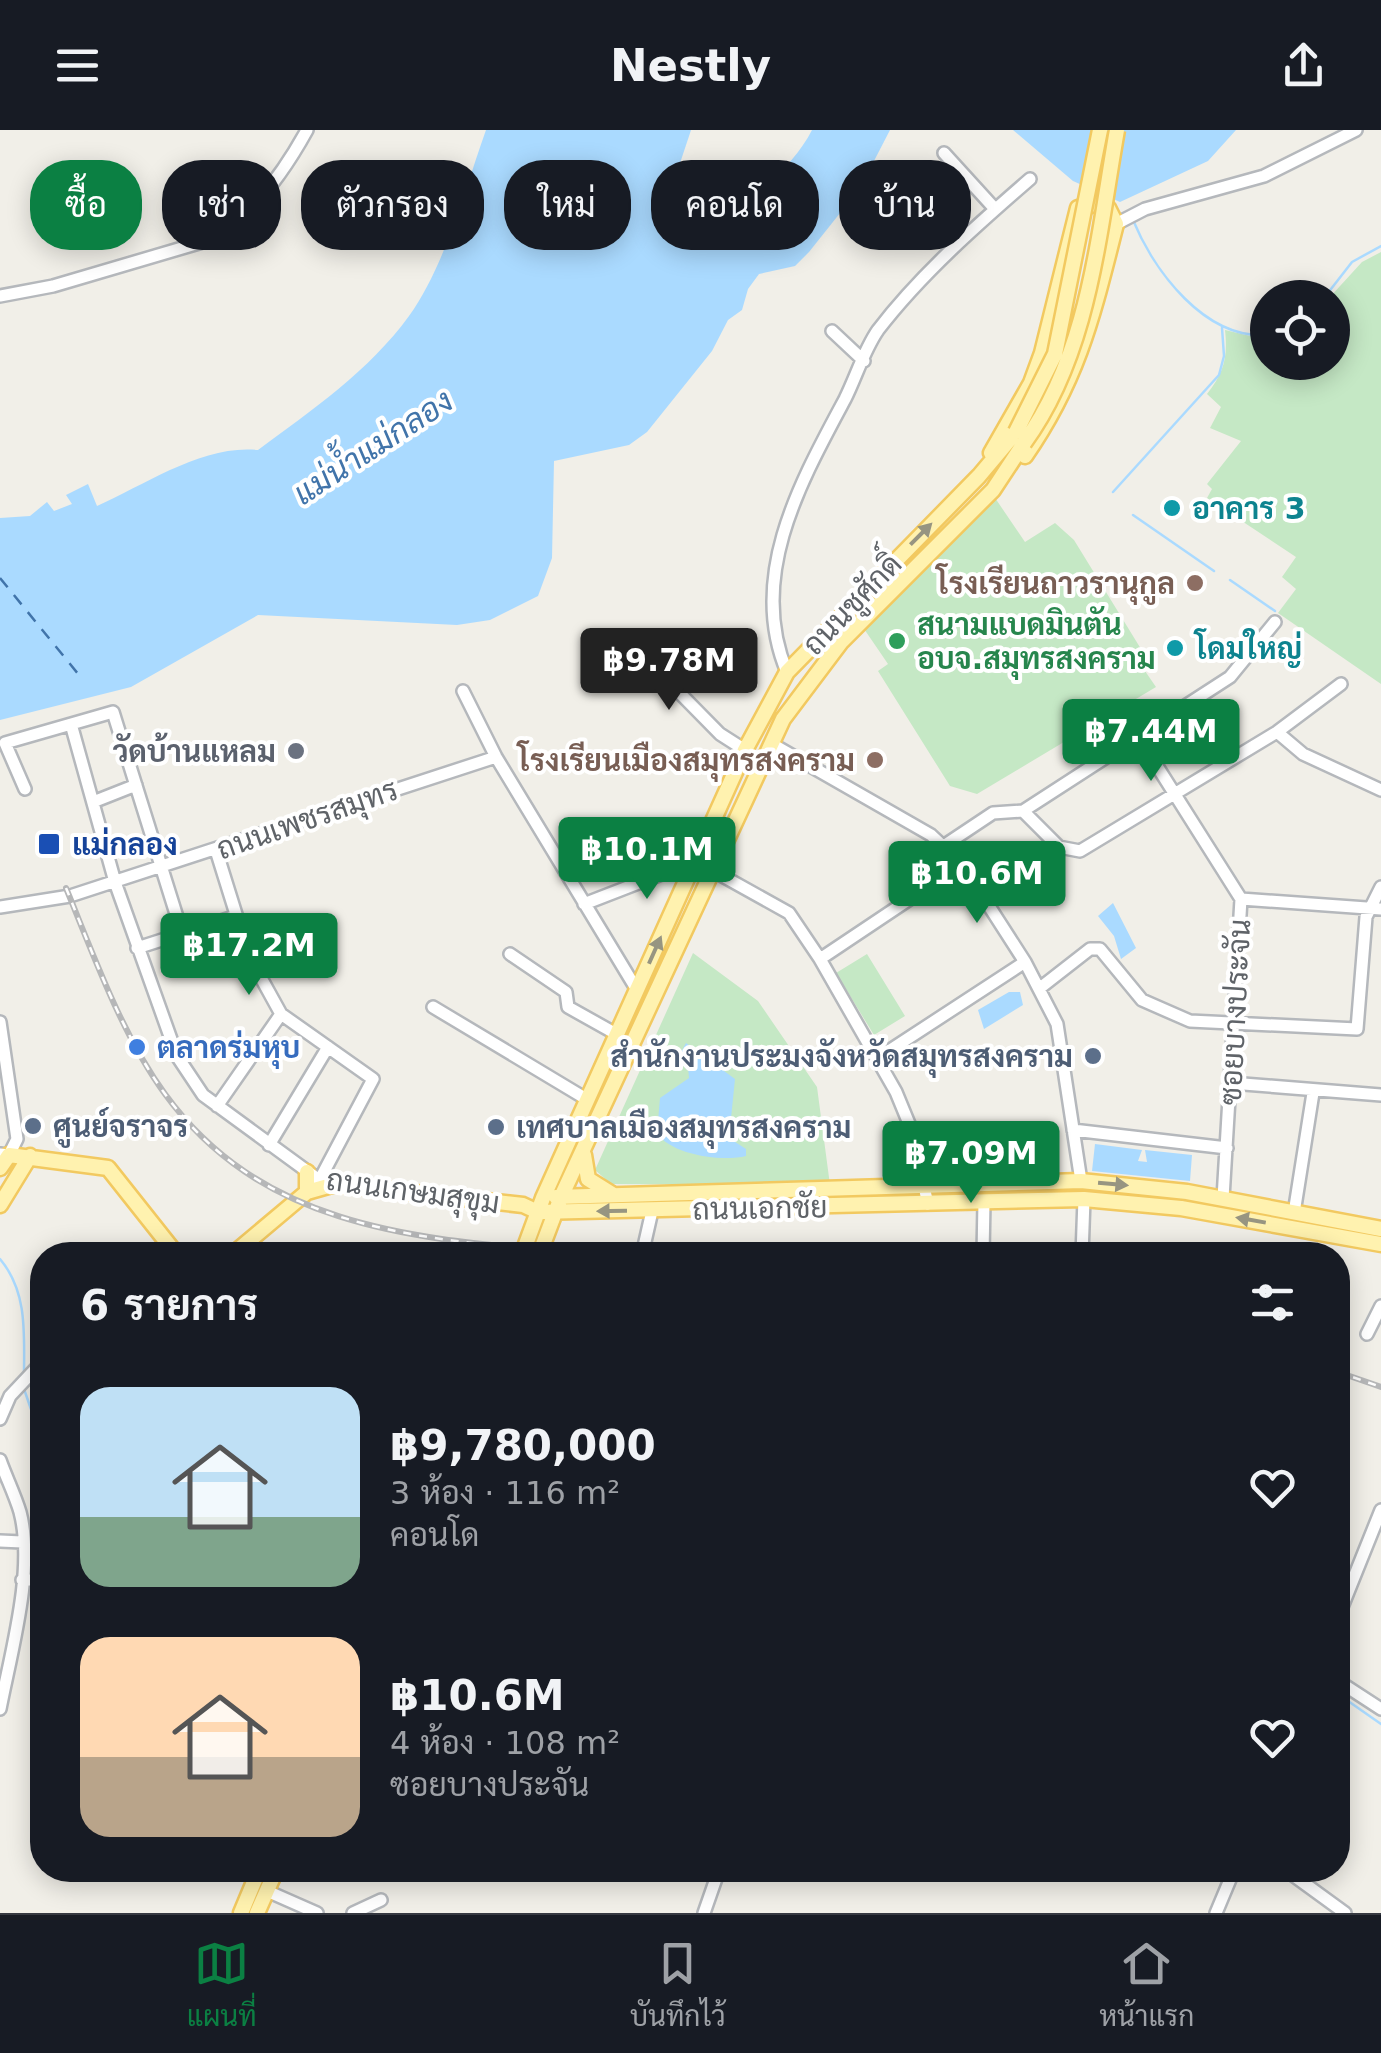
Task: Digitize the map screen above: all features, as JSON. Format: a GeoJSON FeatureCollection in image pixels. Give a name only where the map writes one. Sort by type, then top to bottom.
{"type":"FeatureCollection","features":[{"type":"Feature","properties":{"kind":"main road","name":"ถนนชูศักดิ์"},"geometry":{"type":"LineString","coordinates":[[545,1242],[710,868],[808,680],[993,490],[1020,438],[1054,354],[1100,130]]}},
{"type":"Feature","properties":{"kind":"main road","name":"ถนนชูศักดิ์"},"geometry":{"type":"LineString","coordinates":[[527,1242],[745,750],[786,672],[1020,438],[1060,388],[1086,298],[1118,130]]}},
{"type":"Feature","properties":{"kind":"main road"},"geometry":{"type":"LineString","coordinates":[[979,476],[1036,368],[1078,208],[1094,204],[1108,208],[1120,221],[1069,387],[1026,456],[993,490]]}},
{"type":"Feature","properties":{"kind":"main road"},"geometry":{"type":"LineString","coordinates":[[591,1093],[610,1095]]}},
{"type":"Feature","properties":{"kind":"main road"},"geometry":{"type":"LineString","coordinates":[[585,1149],[588,1180],[614,1196]]}},
{"type":"Feature","properties":{"kind":"main road"},"geometry":{"type":"LineString","coordinates":[[0,1168],[4,1154],[108,1168],[167,1242]]}},
{"type":"Feature","properties":{"kind":"main road"},"geometry":{"type":"LineString","coordinates":[[0,1205],[30,1156]]}},
{"type":"Feature","properties":{"kind":"main road"},"geometry":{"type":"LineString","coordinates":[[247,1242],[318,1180]]}},
{"type":"Feature","properties":{"kind":"main road","name":"ถนนเกษมสุขุม"},"geometry":{"type":"LineString","coordinates":[[318,1180],[523,1205],[558,1205]]}},
{"type":"Feature","properties":{"kind":"main road","name":"ถนนเอกชัย"},"geometry":{"type":"LineString","coordinates":[[558,1205],[614,1196],[1080,1180],[1224,1198],[1381,1229]]}},
{"type":"Feature","properties":{"kind":"main road","name":"ถนนเอกชัย"},"geometry":{"type":"LineString","coordinates":[[558,1205],[652,1211],[1084,1199],[1181,1208],[1381,1244]]}},
{"type":"Feature","properties":{"kind":"main road"},"geometry":{"type":"LineString","coordinates":[[241,1913],[254,1882]]}},
{"type":"Feature","properties":{"kind":"main road"},"geometry":{"type":"LineString","coordinates":[[257,1913],[270,1882]]}},
{"type":"Feature","properties":{"kind":"street"},"geometry":{"type":"LineString","coordinates":[[281,169],[307,130]]}},
{"type":"Feature","properties":{"kind":"street"},"geometry":{"type":"LineString","coordinates":[[1120,221],[1145,209],[1264,176],[1356,130]]}},
{"type":"Feature","properties":{"kind":"street"},"geometry":{"type":"LineString","coordinates":[[944,153],[995,209]]}},
{"type":"Feature","properties":{"kind":"street"},"geometry":{"type":"LineString","coordinates":[[786,672],[776,647],[771,600],[777,553],[800,490],[876,333],[995,209],[1030,179]]}},
{"type":"Feature","properties":{"kind":"street"},"geometry":{"type":"LineString","coordinates":[[0,296],[175,250]]}},
{"type":"Feature","properties":{"kind":"street"},"geometry":{"type":"LineString","coordinates":[[832,330],[864,360]]}},
{"type":"Feature","properties":{"kind":"street"},"geometry":{"type":"LineString","coordinates":[[945,845],[993,813],[1023,811],[1230,677],[1275,622]]}},
{"type":"Feature","properties":{"kind":"street"},"geometry":{"type":"LineString","coordinates":[[663,642],[659,672],[720,734],[745,750]]}},
{"type":"Feature","properties":{"kind":"street"},"geometry":{"type":"LineString","coordinates":[[1023,811],[1059,847],[1080,851],[1277,732],[1340,684]]}},
{"type":"Feature","properties":{"kind":"street"},"geometry":{"type":"LineString","coordinates":[[463,690],[496,757],[637,990]]}},
{"type":"Feature","properties":{"kind":"street"},"geometry":{"type":"LineString","coordinates":[[25,789],[5,743],[113,712],[182,933]]}},
{"type":"Feature","properties":{"kind":"street","name":"ถนนเกษมสุขุม"},"geometry":{"type":"LineString","coordinates":[[71,724],[115,882],[177,1056],[203,1094],[318,1180]]}},
{"type":"Feature","properties":{"kind":"street"},"geometry":{"type":"LineString","coordinates":[[1277,732],[1303,754],[1381,790]]}},
{"type":"Feature","properties":{"kind":"street","name":"ซอยบางประจัน"},"geometry":{"type":"LineString","coordinates":[[1138,736],[1241,899],[1224,1198]]}},
{"type":"Feature","properties":{"kind":"street"},"geometry":{"type":"LineString","coordinates":[[772,744],[945,845],[962,864],[1025,962],[1057,1024],[1080,1180]]}},
{"type":"Feature","properties":{"kind":"street","name":"ถนนเพชรสมุทร"},"geometry":{"type":"LineString","coordinates":[[0,907],[70,896],[163,868],[306,816],[496,757]]}},
{"type":"Feature","properties":{"kind":"street"},"geometry":{"type":"LineString","coordinates":[[93,802],[136,786]]}},
{"type":"Feature","properties":{"kind":"street"},"geometry":{"type":"LineString","coordinates":[[216,850],[249,956],[281,1014],[373,1078],[318,1180]]}},
{"type":"Feature","properties":{"kind":"street"},"geometry":{"type":"LineString","coordinates":[[584,904],[695,861]]}},
{"type":"Feature","properties":{"kind":"street"},"geometry":{"type":"LineString","coordinates":[[820,959],[962,864]]}},
{"type":"Feature","properties":{"kind":"street"},"geometry":{"type":"LineString","coordinates":[[710,868],[789,913],[820,959],[878,1058],[910,1126],[928,1204]]}},
{"type":"Feature","properties":{"kind":"street"},"geometry":{"type":"LineString","coordinates":[[1040,988],[1090,949],[1100,949],[1142,1000],[1190,1020],[1357,1029],[1366,917],[1376,908],[1381,887]]}},
{"type":"Feature","properties":{"kind":"street"},"geometry":{"type":"LineString","coordinates":[[1241,899],[1376,908]]}},
{"type":"Feature","properties":{"kind":"street"},"geometry":{"type":"LineString","coordinates":[[137,948],[236,916]]}},
{"type":"Feature","properties":{"kind":"street"},"geometry":{"type":"LineString","coordinates":[[510,954],[566,992],[568,1007],[618,1035]]}},
{"type":"Feature","properties":{"kind":"street"},"geometry":{"type":"LineString","coordinates":[[878,1058],[1025,962]]}},
{"type":"Feature","properties":{"kind":"street"},"geometry":{"type":"LineString","coordinates":[[433,1007],[591,1093]]}},
{"type":"Feature","properties":{"kind":"street"},"geometry":{"type":"LineString","coordinates":[[217,1106],[281,1014]]}},
{"type":"Feature","properties":{"kind":"street"},"geometry":{"type":"LineString","coordinates":[[0,1022],[16,1139],[4,1154]]}},
{"type":"Feature","properties":{"kind":"street"},"geometry":{"type":"LineString","coordinates":[[269,1145],[328,1047]]}},
{"type":"Feature","properties":{"kind":"street"},"geometry":{"type":"LineString","coordinates":[[1232,1083],[1381,1095]]}},
{"type":"Feature","properties":{"kind":"street"},"geometry":{"type":"LineString","coordinates":[[1294,1213],[1312,1092]]}},
{"type":"Feature","properties":{"kind":"street"},"geometry":{"type":"LineString","coordinates":[[1073,1130],[1227,1148]]}},
{"type":"Feature","properties":{"kind":"street"},"geometry":{"type":"LineString","coordinates":[[1082,1242],[1084,1199]]}},
{"type":"Feature","properties":{"kind":"street"},"geometry":{"type":"LineString","coordinates":[[982,1242],[984,1201]]}},
{"type":"Feature","properties":{"kind":"street"},"geometry":{"type":"LineString","coordinates":[[645,1242],[652,1211]]}},
{"type":"Feature","properties":{"kind":"street"},"geometry":{"type":"LineString","coordinates":[[1367,1334],[1381,1306]]}},
{"type":"Feature","properties":{"kind":"street"},"geometry":{"type":"LineString","coordinates":[[0,1420],[10,1396],[30,1375]]}},
{"type":"Feature","properties":{"kind":"street"},"geometry":{"type":"LineString","coordinates":[[0,1460],[20,1515],[22,1542],[22,1580],[0,1709]]}},
{"type":"Feature","properties":{"kind":"street"},"geometry":{"type":"LineString","coordinates":[[1350,1587],[1381,1510]]}},
{"type":"Feature","properties":{"kind":"street"},"geometry":{"type":"LineString","coordinates":[[0,1541],[22,1542]]}},
{"type":"Feature","properties":{"kind":"street"},"geometry":{"type":"LineString","coordinates":[[22,1580],[30,1580]]}},
{"type":"Feature","properties":{"kind":"street"},"geometry":{"type":"LineString","coordinates":[[1350,1689],[1381,1709]]}},
{"type":"Feature","properties":{"kind":"street"},"geometry":{"type":"LineString","coordinates":[[704,1913],[715,1882]]}},
{"type":"Feature","properties":{"kind":"street"},"geometry":{"type":"LineString","coordinates":[[1216,1913],[1229,1882]]}},
{"type":"Feature","properties":{"kind":"street"},"geometry":{"type":"LineString","coordinates":[[1302,1882],[1344,1913]]}},
{"type":"Feature","properties":{"kind":"street"},"geometry":{"type":"LineString","coordinates":[[266,1891],[317,1913]]}},
{"type":"Feature","properties":{"kind":"street"},"geometry":{"type":"LineString","coordinates":[[354,1913],[380,1900]]}},
{"type":"Feature","properties":{"kind":"green space"},"geometry":{"type":"Polygon","coordinates":[[[1381,252],[1381,684],[1278,613],[1296,589],[1282,577],[1296,557],[1207,498],[1212,489],[1207,484],[1241,441],[1210,428],[1221,407],[1207,394],[1224,364],[1225,330],[1250,336],[1250,380],[1350,380],[1350,280],[1346,280],[1362,262],[1381,252]]]}},
{"type":"Feature","properties":{"kind":"green space"},"geometry":{"type":"Polygon","coordinates":[[[991,492],[1025,542],[1055,523],[1074,540],[1141,649],[1134,655],[1156,687],[977,794],[950,786],[878,671],[888,664],[860,623],[991,492]]]}},
{"type":"Feature","properties":{"kind":"green space"},"geometry":{"type":"Polygon","coordinates":[[[693,953],[758,1001],[817,1087],[830,1185],[611,1184],[595,1170],[693,953]]]}},
{"type":"Feature","properties":{"kind":"green space"},"geometry":{"type":"Polygon","coordinates":[[[867,954],[905,1016],[874,1035],[836,973],[867,954]]]}},
{"type":"Feature","properties":{"kind":"water","name":"แม่น้ำแม่กลอง"},"geometry":{"type":"Polygon","coordinates":[[[486,130],[691,130],[681,160],[651,160],[651,250],[811,250],[795,266],[759,274],[748,289],[742,310],[728,320],[712,351],[647,432],[629,445],[554,461],[552,558],[538,596],[490,620],[457,625],[258,615],[131,687],[0,720],[0,518],[30,516],[47,502],[54,511],[72,504],[66,495],[88,484],[97,506],[196,459],[258,450],[319,405],[376,355],[409,316],[443,250],[484,250],[484,160],[476,160],[486,130]]]}},
{"type":"Feature","properties":{"kind":"water"},"geometry":{"type":"Polygon","coordinates":[[[812,130],[890,130],[874,160],[839,160],[839,214],[819,239],[819,160],[791,160],[812,130]]]}},
{"type":"Feature","properties":{"kind":"water"},"geometry":{"type":"Polygon","coordinates":[[[1013,130],[1236,130],[1208,161],[1120,202],[1073,181],[1013,130]]]}},
{"type":"Feature","properties":{"kind":"water"},"geometry":{"type":"Polygon","coordinates":[[[1113,903],[1136,948],[1121,959],[1114,936],[1098,916],[1113,903]]]}},
{"type":"Feature","properties":{"kind":"water"},"geometry":{"type":"Polygon","coordinates":[[[1009,992],[1020,992],[1023,1005],[984,1029],[978,1010],[1009,992]]]}},
{"type":"Feature","properties":{"kind":"water"},"geometry":{"type":"Polygon","coordinates":[[[686,1043],[735,1079],[729,1138],[746,1149],[746,1156],[724,1158],[685,1152],[657,1133],[660,1098],[689,1078],[688,1066],[680,1054],[686,1043]]]}},
{"type":"Feature","properties":{"kind":"water"},"geometry":{"type":"Polygon","coordinates":[[[1095,1144],[1142,1150],[1138,1161],[1147,1162],[1145,1150],[1192,1155],[1190,1181],[1092,1171],[1095,1144]]]}},
{"type":"Feature","properties":{"kind":"waterway"},"geometry":{"type":"LineString","coordinates":[[1133,220],[1154,260],[1185,298],[1223,326],[1250,334]]}},
{"type":"Feature","properties":{"kind":"waterway"},"geometry":{"type":"LineString","coordinates":[[1338,280],[1352,262],[1381,246]]}},
{"type":"Feature","properties":{"kind":"waterway"},"geometry":{"type":"LineString","coordinates":[[1113,492],[1219,375],[1224,356],[1222,328]]}},
{"type":"Feature","properties":{"kind":"waterway"},"geometry":{"type":"LineString","coordinates":[[1133,515],[1214,571]]}},
{"type":"Feature","properties":{"kind":"waterway"},"geometry":{"type":"LineString","coordinates":[[1230,580],[1275,611]]}},
{"type":"Feature","properties":{"kind":"waterway"},"geometry":{"type":"LineString","coordinates":[[0,1259],[20,1300],[24,1376]]}},
{"type":"Feature","properties":{"kind":"waterway"},"geometry":{"type":"LineString","coordinates":[[24,1389],[30,1406]]}},
{"type":"Feature","properties":{"kind":"waterway"},"geometry":{"type":"LineString","coordinates":[[1350,1702],[1381,1724]]}},
{"type":"Feature","properties":{"kind":"ferry route"},"geometry":{"type":"LineString","coordinates":[[0,578],[79,675]]}},
{"type":"Feature","properties":{"kind":"railway"},"geometry":{"type":"LineString","coordinates":[[66,888],[135,1046],[165,1094],[207,1141],[253,1177],[304,1204],[358,1222],[467,1242]]}},
{"type":"Feature","properties":{"kind":"railway"},"geometry":{"type":"LineString","coordinates":[[1350,1376],[1381,1387]]}},
{"type":"Feature","properties":{"kind":"place","name":"อาคาร 3"},"geometry":{"type":"Point","coordinates":[1172,508]}},
{"type":"Feature","properties":{"kind":"place","name":"โรงเรียนถาวรานุกูล"},"geometry":{"type":"Point","coordinates":[1195,583]}},
{"type":"Feature","properties":{"kind":"place","name":"สนามแบดมินตัน อบจ.สมุทรสงคราม"},"geometry":{"type":"Point","coordinates":[897,641]}},
{"type":"Feature","properties":{"kind":"place","name":"โดมใหญ่"},"geometry":{"type":"Point","coordinates":[1175,648]}},
{"type":"Feature","properties":{"kind":"place","name":"วัดบ้านแหลม"},"geometry":{"type":"Point","coordinates":[296,751]}},
{"type":"Feature","properties":{"kind":"place","name":"โรงเรียนเมืองสมุทรสงคราม"},"geometry":{"type":"Point","coordinates":[875,760]}},
{"type":"Feature","properties":{"kind":"place","name":"แม่กลอง"},"geometry":{"type":"Point","coordinates":[49,844]}},
{"type":"Feature","properties":{"kind":"place","name":"ตลาดร่มหุบ"},"geometry":{"type":"Point","coordinates":[137,1047]}},
{"type":"Feature","properties":{"kind":"place","name":"สำนักงานประมงจังหวัดสมุทรสงคราม"},"geometry":{"type":"Point","coordinates":[1093,1056]}},
{"type":"Feature","properties":{"kind":"place","name":"ศูนย์จราจร"},"geometry":{"type":"Point","coordinates":[33,1126]}},
{"type":"Feature","properties":{"kind":"place","name":"เทศบาลเมืองสมุทรสงคราม"},"geometry":{"type":"Point","coordinates":[496,1127]}}]}
